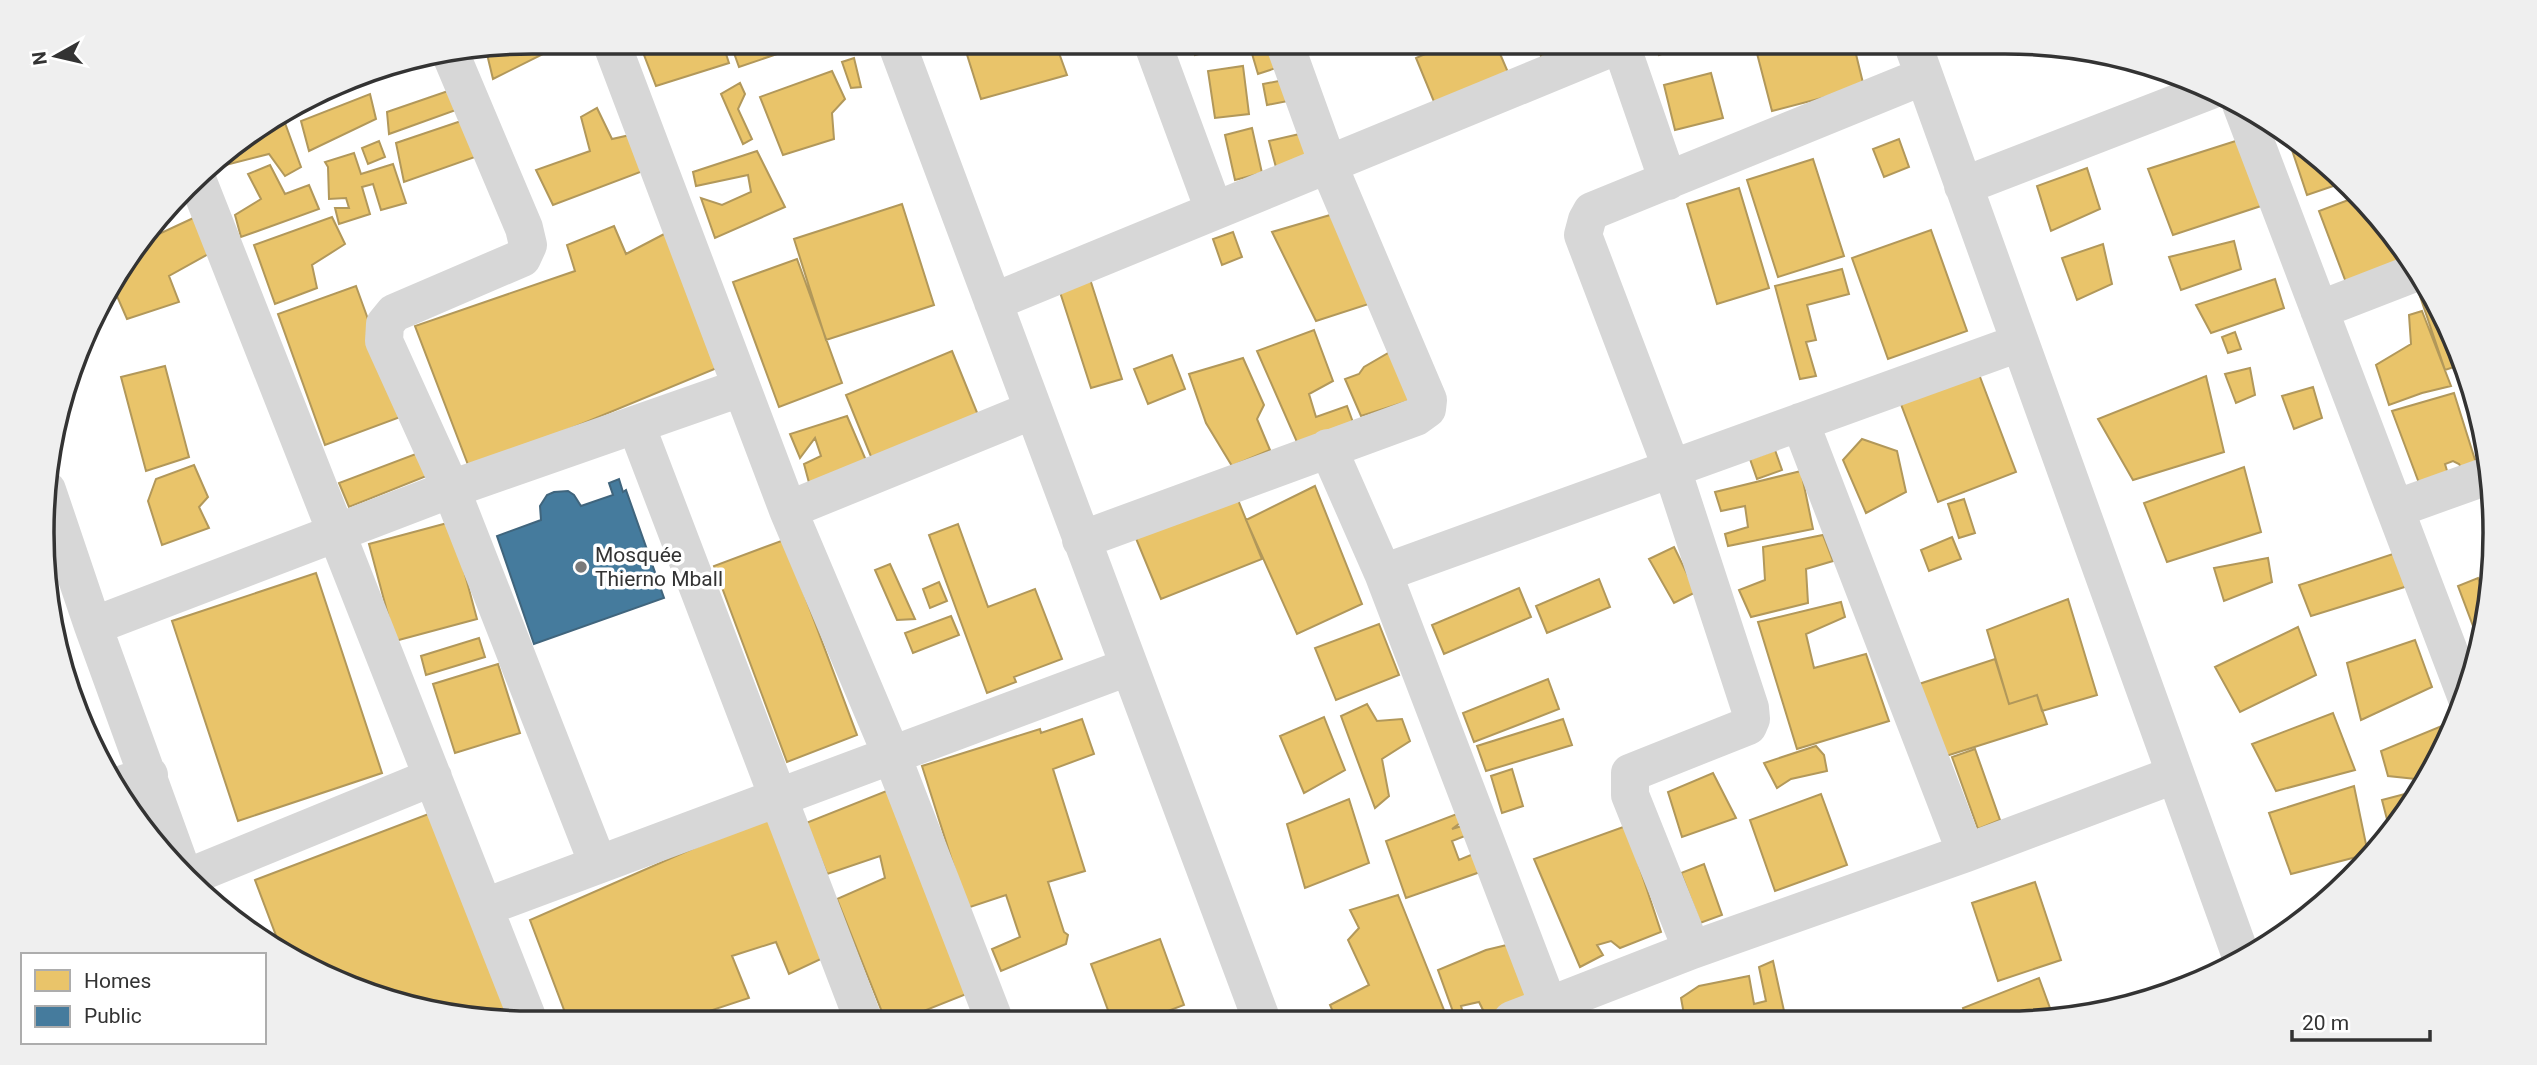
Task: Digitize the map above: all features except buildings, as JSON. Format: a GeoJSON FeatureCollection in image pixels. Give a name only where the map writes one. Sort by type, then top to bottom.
{"type":"FeatureCollection","features":[{"type":"Feature","properties":{"kind":"street"},"geometry":{"type":"LineString","coordinates":[[615,54],[740,388],[892,757],[991,1011]]}},
{"type":"Feature","properties":{"kind":"street"},"geometry":{"type":"LineString","coordinates":[[901,54],[1258,1011]]}},
{"type":"Feature","properties":{"kind":"street"},"geometry":{"type":"LineString","coordinates":[[1156,54],[1214,210]]}},
{"type":"Feature","properties":{"kind":"street"},"geometry":{"type":"LineString","coordinates":[[1081,540],[1416,417],[1427,409],[1428,400],[1328,164],[1288,54]]}},
{"type":"Feature","properties":{"kind":"street"},"geometry":{"type":"LineString","coordinates":[[993,302],[1593,54]]}},
{"type":"Feature","properties":{"kind":"street"},"geometry":{"type":"LineString","coordinates":[[1624,54],[1668,181]]}},
{"type":"Feature","properties":{"kind":"street"},"geometry":{"type":"LineString","coordinates":[[1692,950],[1630,795],[1630,772],[1748,726],[1751,708],[1672,468],[1583,235],[1592,211],[1668,181],[1918,59],[2239,950]]}},
{"type":"Feature","properties":{"kind":"street"},"geometry":{"type":"LineString","coordinates":[[453,61],[524,228],[528,245],[522,258],[394,313],[385,324],[384,341],[451,489],[598,864]]}},
{"type":"Feature","properties":{"kind":"street"},"geometry":{"type":"LineString","coordinates":[[1963,186],[2197,95]]}},
{"type":"Feature","properties":{"kind":"street"},"geometry":{"type":"LineString","coordinates":[[2247,120],[2459,678]]}},
{"type":"Feature","properties":{"kind":"street"},"geometry":{"type":"LineString","coordinates":[[201,188],[525,1011]]}},
{"type":"Feature","properties":{"kind":"street"},"geometry":{"type":"LineString","coordinates":[[2319,310],[2408,276]]}},
{"type":"Feature","properties":{"kind":"street"},"geometry":{"type":"LineString","coordinates":[[1383,573],[2019,343]]}},
{"type":"Feature","properties":{"kind":"street"},"geometry":{"type":"LineString","coordinates":[[93,626],[451,489],[740,388]]}},
{"type":"Feature","properties":{"kind":"street"},"geometry":{"type":"LineString","coordinates":[[788,510],[1033,410]]}},
{"type":"Feature","properties":{"kind":"street"},"geometry":{"type":"LineString","coordinates":[[1800,422],[1966,853]]}},
{"type":"Feature","properties":{"kind":"street"},"geometry":{"type":"LineString","coordinates":[[636,425],[860,1011]]}},
{"type":"Feature","properties":{"kind":"street"},"geometry":{"type":"LineString","coordinates":[[1328,448],[1383,573],[1549,1007]]}},
{"type":"Feature","properties":{"kind":"street"},"geometry":{"type":"LineString","coordinates":[[2395,509],[2480,479]]}},
{"type":"Feature","properties":{"kind":"street"},"geometry":{"type":"LineString","coordinates":[[55,535],[93,626],[132,781],[165,838]]}},
{"type":"Feature","properties":{"kind":"street"},"geometry":{"type":"LineString","coordinates":[[485,907],[1128,667]]}},
{"type":"Feature","properties":{"kind":"street"},"geometry":{"type":"LineString","coordinates":[[1538,1011],[1692,950],[1966,853],[2174,775]]}},
{"type":"Feature","properties":{"kind":"street"},"geometry":{"type":"LineString","coordinates":[[197,874],[433,777]]}},
{"type":"Feature","properties":{"kind":"place","name":"Mosquée Thierno Mball"},"geometry":{"type":"Point","coordinates":[581,567]}}]}
